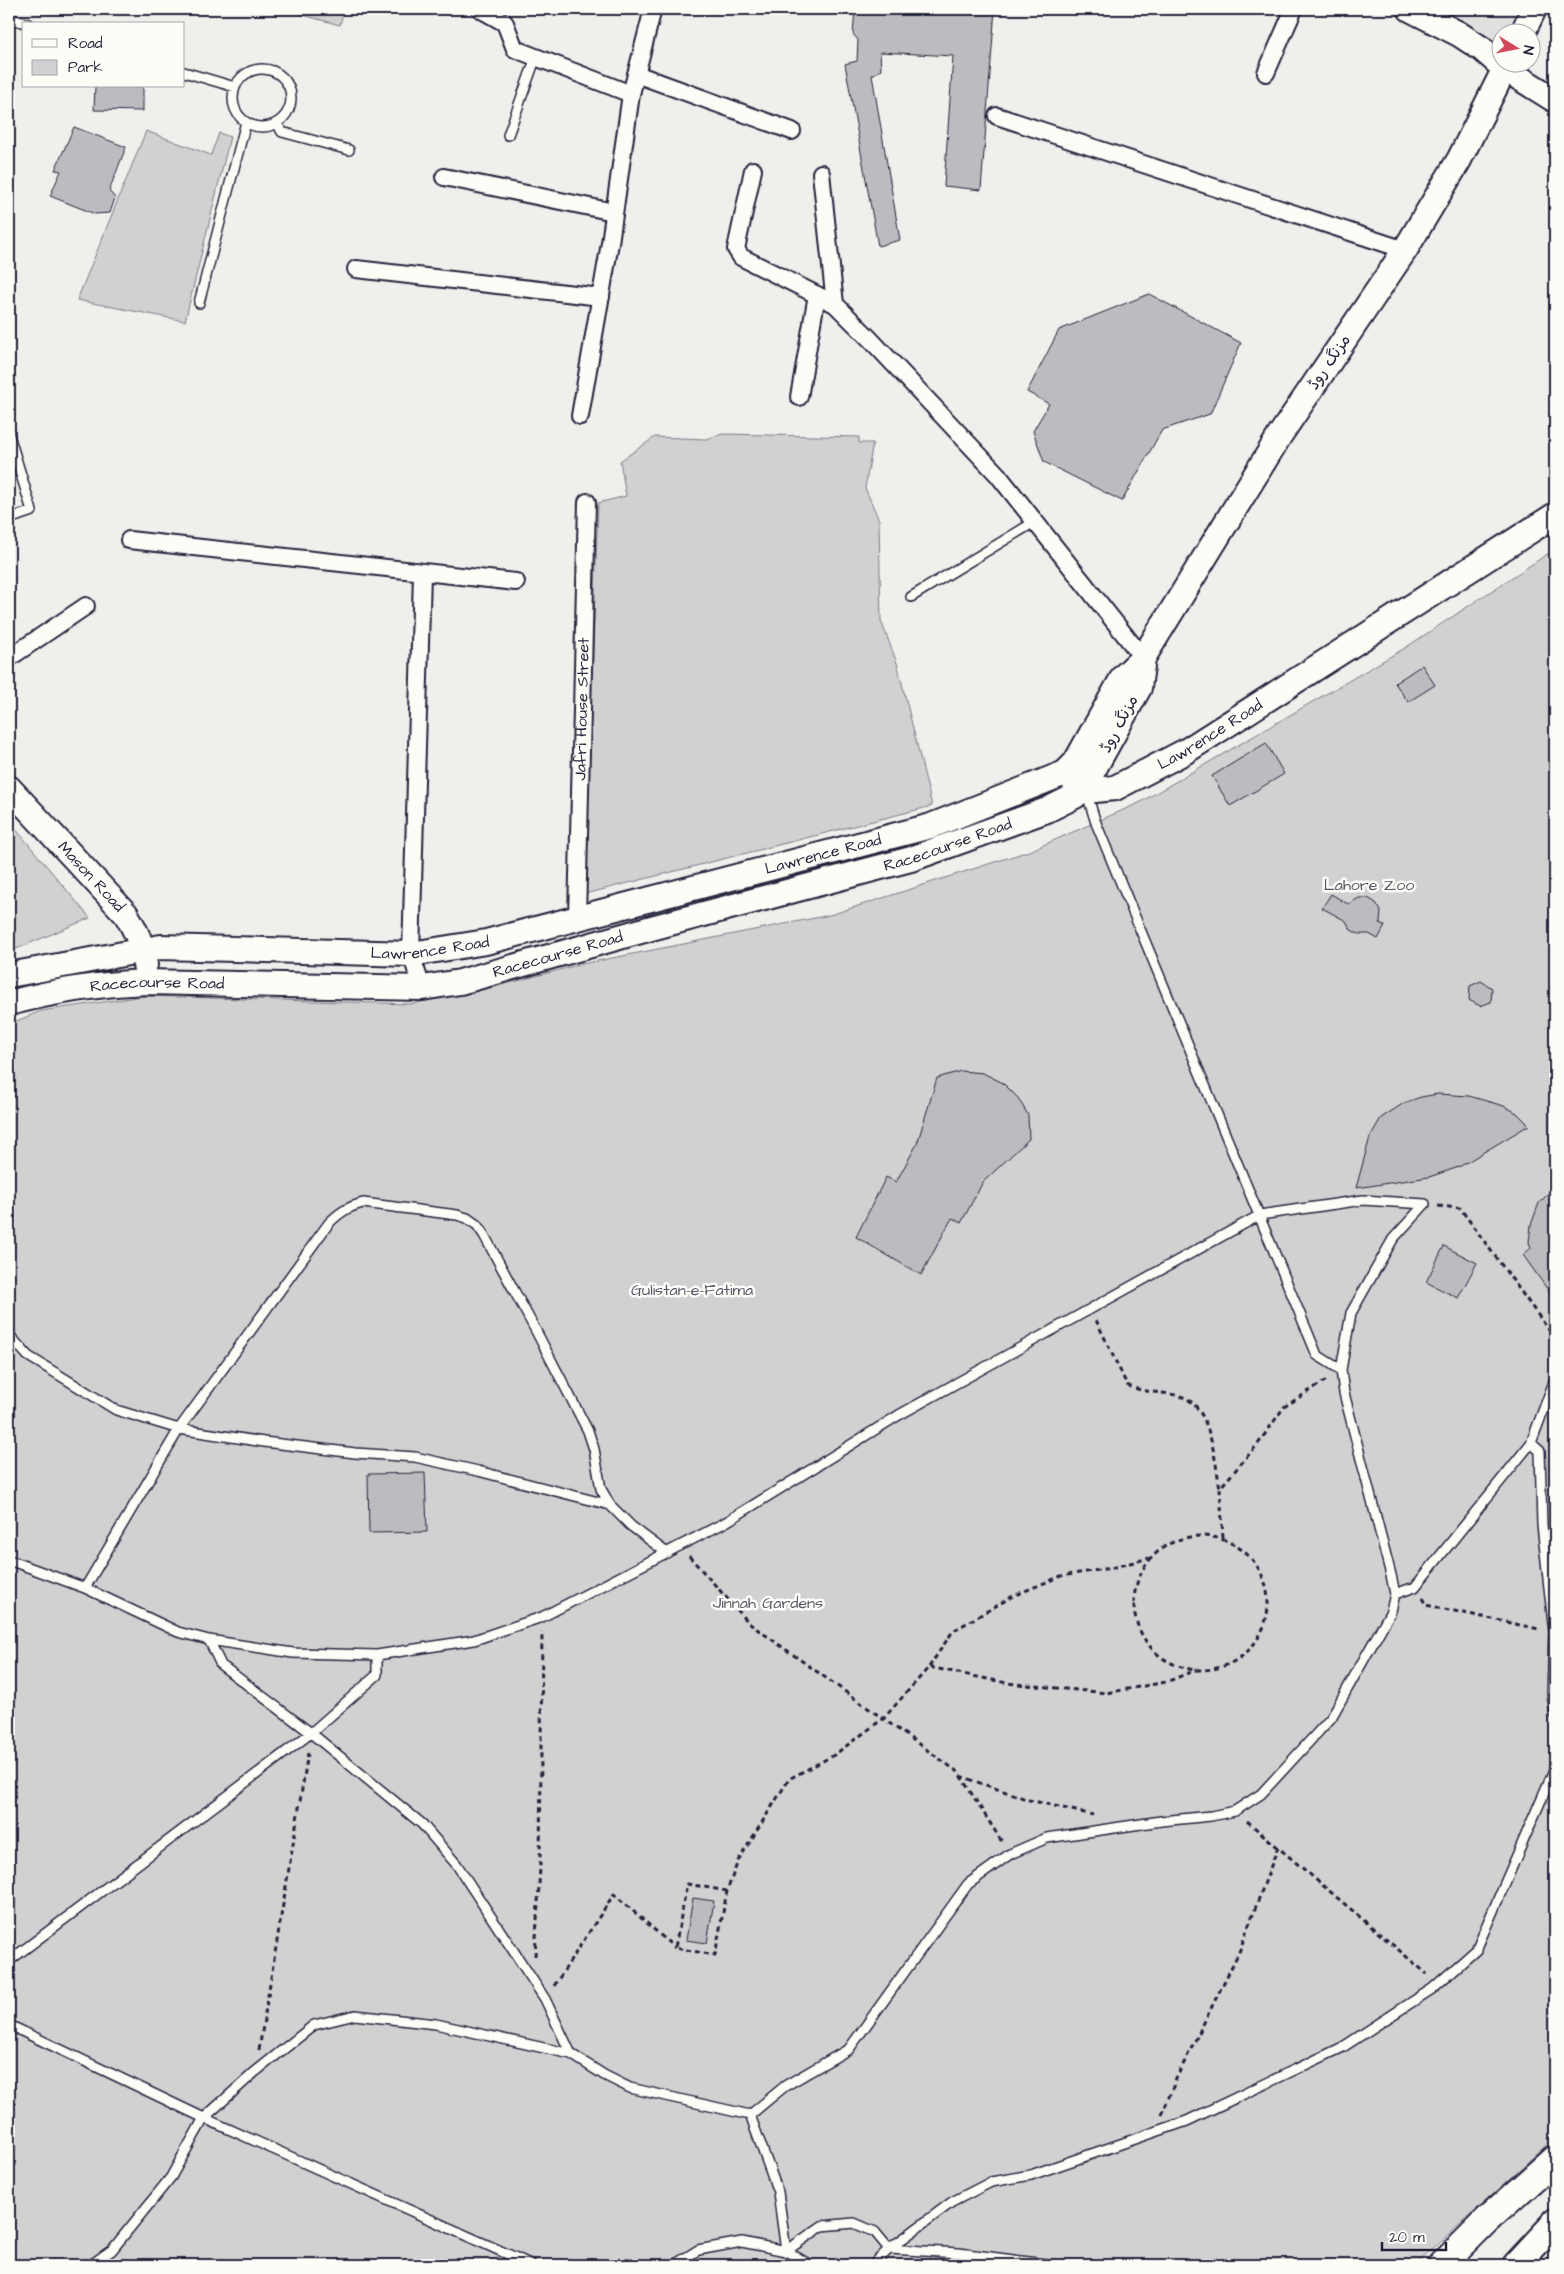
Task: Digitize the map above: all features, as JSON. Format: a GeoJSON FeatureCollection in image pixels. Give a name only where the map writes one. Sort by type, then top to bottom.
{"type":"FeatureCollection","features":[{"type":"Feature","properties":{"kind":"main road"},"geometry":{"type":"LineString","coordinates":[[1410,9],[1459,34],[1492,56]]}},
{"type":"Feature","properties":{"kind":"main road"},"geometry":{"type":"LineString","coordinates":[[1527,22],[1534,9]]}},
{"type":"Feature","properties":{"kind":"main road","name":"مزنگ روڈ"},"geometry":{"type":"LineString","coordinates":[[1065,773],[1075,763],[1124,677],[1143,658],[1280,435],[1405,250],[1459,160],[1503,72]]}},
{"type":"Feature","properties":{"kind":"main road"},"geometry":{"type":"LineString","coordinates":[[1515,72],[1555,100]]}},
{"type":"Feature","properties":{"kind":"main road","name":"Lawrence Road"},"geometry":{"type":"LineString","coordinates":[[1084,787],[1095,790],[1115,788],[1186,751],[1555,515]]}},
{"type":"Feature","properties":{"kind":"main road","name":"مزنگ روڈ"},"geometry":{"type":"LineString","coordinates":[[1084,787],[1108,747],[1139,688],[1143,658]]}},
{"type":"Feature","properties":{"kind":"main road"},"geometry":{"type":"LineString","coordinates":[[1108,747],[1115,760],[1125,771],[1144,773]]}},
{"type":"Feature","properties":{"kind":"main road"},"geometry":{"type":"LineString","coordinates":[[1065,773],[1084,787]]}},
{"type":"Feature","properties":{"kind":"main road","name":"Lawrence Road"},"geometry":{"type":"LineString","coordinates":[[9,975],[161,947],[411,954],[486,942],[931,826],[1065,773]]}},
{"type":"Feature","properties":{"kind":"main road","name":"Racecourse Road"},"geometry":{"type":"LineString","coordinates":[[9,1003],[56,991],[146,982],[422,988],[460,982],[655,927],[911,859],[1047,810],[1075,796],[1084,787]]}},
{"type":"Feature","properties":{"kind":"main road","name":"Mason Road"},"geometry":{"type":"LineString","coordinates":[[9,788],[126,914],[138,934],[144,950],[146,982]]}},
{"type":"Feature","properties":{"kind":"main road"},"geometry":{"type":"LineString","coordinates":[[1442,2265],[1486,2221],[1555,2159]]}},
{"type":"Feature","properties":{"kind":"main road"},"geometry":{"type":"LineString","coordinates":[[1516,2265],[1555,2223]]}},
{"type":"Feature","properties":{"kind":"street"},"geometry":{"type":"LineString","coordinates":[[480,9],[505,23],[515,49],[631,94]]}},
{"type":"Feature","properties":{"kind":"street"},"geometry":{"type":"LineString","coordinates":[[580,416],[601,297],[631,94],[653,9]]}},
{"type":"Feature","properties":{"kind":"street"},"geometry":{"type":"LineString","coordinates":[[1266,73],[1294,9]]}},
{"type":"Feature","properties":{"kind":"street"},"geometry":{"type":"LineString","coordinates":[[636,74],[792,131]]}},
{"type":"Feature","properties":{"kind":"street"},"geometry":{"type":"LineString","coordinates":[[997,116],[1405,250]]}},
{"type":"Feature","properties":{"kind":"street"},"geometry":{"type":"LineString","coordinates":[[753,170],[736,249],[741,257],[835,304],[998,475],[1143,658]]}},
{"type":"Feature","properties":{"kind":"street"},"geometry":{"type":"LineString","coordinates":[[821,173],[835,304]]}},
{"type":"Feature","properties":{"kind":"street"},"geometry":{"type":"LineString","coordinates":[[444,177],[614,212]]}},
{"type":"Feature","properties":{"kind":"street"},"geometry":{"type":"LineString","coordinates":[[356,269],[601,297]]}},
{"type":"Feature","properties":{"kind":"street"},"geometry":{"type":"LineString","coordinates":[[800,397],[817,295]]}},
{"type":"Feature","properties":{"kind":"street","name":"Jafri House Street"},"geometry":{"type":"LineString","coordinates":[[577,918],[587,502]]}},
{"type":"Feature","properties":{"kind":"street"},"geometry":{"type":"LineString","coordinates":[[129,540],[422,574],[516,582]]}},
{"type":"Feature","properties":{"kind":"street"},"geometry":{"type":"LineString","coordinates":[[422,574],[411,954],[422,988]]}},
{"type":"Feature","properties":{"kind":"street"},"geometry":{"type":"LineString","coordinates":[[9,658],[86,606]]}},
{"type":"Feature","properties":{"kind":"lane"},"geometry":{"type":"LineString","coordinates":[[9,18],[22,22]]}},
{"type":"Feature","properties":{"kind":"lane"},"geometry":{"type":"LineString","coordinates":[[508,135],[536,57]]}},
{"type":"Feature","properties":{"kind":"lane"},"geometry":{"type":"LineString","coordinates":[[266,69],[278,74],[287,83],[291,95],[289,108],[277,123],[264,127],[246,122],[237,113],[234,106],[233,94],[235,87],[242,76],[253,70],[266,69]]}},
{"type":"Feature","properties":{"kind":"lane"},"geometry":{"type":"LineString","coordinates":[[185,72],[235,87]]}},
{"type":"Feature","properties":{"kind":"lane"},"geometry":{"type":"LineString","coordinates":[[199,303],[246,122]]}},
{"type":"Feature","properties":{"kind":"lane"},"geometry":{"type":"LineString","coordinates":[[277,123],[282,132],[349,150]]}},
{"type":"Feature","properties":{"kind":"lane"},"geometry":{"type":"LineString","coordinates":[[9,435],[32,511],[9,519]]}},
{"type":"Feature","properties":{"kind":"lane"},"geometry":{"type":"LineString","coordinates":[[911,598],[1036,521]]}},
{"type":"Feature","properties":{"kind":"lane"},"geometry":{"type":"LineString","coordinates":[[1084,787],[1096,823],[1317,1355],[1341,1370]]}},
{"type":"Feature","properties":{"kind":"lane"},"geometry":{"type":"LineString","coordinates":[[9,1560],[85,1588],[178,1632],[209,1640],[293,1653],[377,1655],[474,1640],[542,1617],[726,1522],[899,1415],[1260,1215],[1363,1200],[1426,1204]]}},
{"type":"Feature","properties":{"kind":"lane"},"geometry":{"type":"LineString","coordinates":[[85,1588],[179,1429],[340,1212],[350,1206],[363,1203],[457,1215],[467,1218],[477,1225],[536,1331],[588,1431],[594,1449],[601,1489],[610,1505],[631,1526],[667,1553]]}},
{"type":"Feature","properties":{"kind":"lane"},"geometry":{"type":"LineString","coordinates":[[750,2114],[785,2086],[849,2049],[968,1884],[1010,1854],[1047,1838],[1161,1821],[1211,1816],[1235,1811],[1262,1794],[1330,1718],[1391,1611],[1395,1594],[1344,1393],[1341,1370],[1351,1312],[1393,1239],[1426,1204]]}},
{"type":"Feature","properties":{"kind":"lane"},"geometry":{"type":"LineString","coordinates":[[9,1335],[28,1356],[116,1410],[179,1429],[355,1453],[415,1457],[610,1505]]}},
{"type":"Feature","properties":{"kind":"lane"},"geometry":{"type":"LineString","coordinates":[[1395,1594],[1415,1587],[1532,1443],[1555,1379]]}},
{"type":"Feature","properties":{"kind":"lane"},"geometry":{"type":"LineString","coordinates":[[1532,1443],[1540,1451],[1542,1525],[1554,1632],[1552,1694],[1555,1714]]}},
{"type":"Feature","properties":{"kind":"lane"},"geometry":{"type":"LineString","coordinates":[[209,1640],[221,1665],[311,1733],[422,1824],[457,1865],[546,1999],[571,2054]]}},
{"type":"Feature","properties":{"kind":"lane"},"geometry":{"type":"LineString","coordinates":[[9,1961],[311,1733],[378,1675],[377,1655]]}},
{"type":"Feature","properties":{"kind":"lane"},"geometry":{"type":"LineString","coordinates":[[873,2265],[889,2249],[952,2202],[991,2182],[1031,2175],[1187,2121],[1343,2047],[1439,1983],[1476,1950],[1554,1770],[1555,1763]]}},
{"type":"Feature","properties":{"kind":"lane"},"geometry":{"type":"LineString","coordinates":[[91,2265],[112,2250],[171,2177],[204,2118],[255,2072],[314,2025],[355,2015],[436,2024],[571,2054],[604,2075],[630,2088],[750,2114]]}},
{"type":"Feature","properties":{"kind":"lane"},"geometry":{"type":"LineString","coordinates":[[9,2025],[204,2118],[532,2265]]}},
{"type":"Feature","properties":{"kind":"lane"},"geometry":{"type":"LineString","coordinates":[[750,2114],[778,2192],[786,2251]]}},
{"type":"Feature","properties":{"kind":"lane"},"geometry":{"type":"LineString","coordinates":[[786,2251],[822,2226],[854,2223],[875,2232],[889,2249],[959,2253],[1053,2265]]}},
{"type":"Feature","properties":{"kind":"lane"},"geometry":{"type":"LineString","coordinates":[[674,2265],[698,2250],[742,2242],[786,2251],[810,2265]]}},
{"type":"Feature","properties":{"kind":"path"},"geometry":{"type":"LineString","coordinates":[[1426,1204],[1460,1208],[1554,1337],[1555,1346]]}},
{"type":"Feature","properties":{"kind":"path"},"geometry":{"type":"LineString","coordinates":[[1091,1309],[1127,1386],[1137,1391],[1185,1398],[1200,1411],[1207,1425],[1220,1488],[1223,1538]]}},
{"type":"Feature","properties":{"kind":"path"},"geometry":{"type":"LineString","coordinates":[[1220,1488],[1258,1444],[1284,1407],[1341,1370]]}},
{"type":"Feature","properties":{"kind":"path"},"geometry":{"type":"LineString","coordinates":[[1197,1534],[1223,1538],[1246,1551],[1262,1572],[1269,1598],[1266,1624],[1252,1648],[1231,1664],[1206,1671],[1179,1668],[1156,1654],[1140,1633],[1133,1607],[1137,1581],[1150,1558],[1171,1541],[1197,1534]]}},
{"type":"Feature","properties":{"kind":"path"},"geometry":{"type":"LineString","coordinates":[[680,1546],[750,1624],[958,1772],[1010,1854]]}},
{"type":"Feature","properties":{"kind":"path"},"geometry":{"type":"LineString","coordinates":[[546,1999],[614,1894],[675,1948],[716,1955],[727,1891],[738,1861],[789,1779],[834,1755],[884,1718],[929,1667],[953,1631],[1013,1596],[1061,1576],[1111,1568],[1150,1558]]}},
{"type":"Feature","properties":{"kind":"path"},"geometry":{"type":"LineString","coordinates":[[1415,1587],[1426,1605],[1554,1632]]}},
{"type":"Feature","properties":{"kind":"path"},"geometry":{"type":"LineString","coordinates":[[534,1982],[540,1867],[542,1617]]}},
{"type":"Feature","properties":{"kind":"path"},"geometry":{"type":"LineString","coordinates":[[929,1667],[1007,1683],[1106,1693],[1166,1682],[1196,1670]]}},
{"type":"Feature","properties":{"kind":"path"},"geometry":{"type":"LineString","coordinates":[[255,2072],[311,1733]]}},
{"type":"Feature","properties":{"kind":"path"},"geometry":{"type":"LineString","coordinates":[[960,1776],[1028,1800],[1094,1815]]}},
{"type":"Feature","properties":{"kind":"path"},"geometry":{"type":"LineString","coordinates":[[1235,1811],[1439,1983]]}},
{"type":"Feature","properties":{"kind":"path"},"geometry":{"type":"LineString","coordinates":[[1155,2132],[1176,2079],[1239,1952],[1278,1847]]}},
{"type":"Feature","properties":{"kind":"path"},"geometry":{"type":"LineString","coordinates":[[675,1948],[687,1884],[727,1891]]}},
{"type":"Feature","properties":{"kind":"shaded area"},"geometry":{"type":"Polygon","coordinates":[[[1425,9],[1534,9],[1528,22],[1492,22],[1492,55],[1425,9]]]}},
{"type":"Feature","properties":{"kind":"green space"},"geometry":{"type":"Polygon","coordinates":[[[296,9],[344,9],[340,25],[299,14],[296,9]]]}},
{"type":"Feature","properties":{"kind":"green space"},"geometry":{"type":"Polygon","coordinates":[[[146,131],[211,155],[219,133],[230,137],[185,321],[77,300],[146,131]]]}},
{"type":"Feature","properties":{"kind":"green space"},"geometry":{"type":"Polygon","coordinates":[[[723,434],[859,437],[859,443],[873,443],[865,488],[879,520],[881,621],[897,663],[932,806],[585,894],[598,503],[626,496],[620,461],[655,437],[706,439],[723,434]]]}},
{"type":"Feature","properties":{"kind":"green space","name":"Jinnah Gardens"},"geometry":{"type":"Polygon","coordinates":[[[1555,549],[1555,2138],[1420,2261],[1418,2265],[9,2265],[9,1024],[41,1011],[144,996],[411,1004],[490,988],[582,964],[830,915],[1032,850],[1139,803],[1405,648],[1555,549]]]}},
{"type":"Feature","properties":{"kind":"green space"},"geometry":{"type":"Polygon","coordinates":[[[9,821],[90,918],[9,952],[9,821]]]}},
{"type":"Feature","properties":{"kind":"building"},"geometry":{"type":"Polygon","coordinates":[[[855,9],[995,9],[981,190],[944,186],[953,56],[880,52],[881,70],[872,75],[900,240],[878,246],[845,64],[857,61],[858,40],[853,34],[855,9]]]}},
{"type":"Feature","properties":{"kind":"building"},"geometry":{"type":"Polygon","coordinates":[[[95,88],[143,88],[143,111],[94,110],[95,88]]]}},
{"type":"Feature","properties":{"kind":"building"},"geometry":{"type":"Polygon","coordinates":[[[74,127],[126,147],[109,191],[115,198],[110,213],[95,214],[50,196],[61,171],[55,170],[74,127]]]}},
{"type":"Feature","properties":{"kind":"building"},"geometry":{"type":"Polygon","coordinates":[[[1149,294],[1241,343],[1210,414],[1162,430],[1122,501],[1044,462],[1033,431],[1049,404],[1027,392],[1059,330],[1149,294]]]}},
{"type":"Feature","properties":{"kind":"building"},"geometry":{"type":"Polygon","coordinates":[[[1422,665],[1435,685],[1408,702],[1395,683],[1422,665]]]}},
{"type":"Feature","properties":{"kind":"building"},"geometry":{"type":"Polygon","coordinates":[[[1266,743],[1284,774],[1230,806],[1212,776],[1266,743]]]}},
{"type":"Feature","properties":{"kind":"building"},"geometry":{"type":"Polygon","coordinates":[[[1331,894],[1348,904],[1359,898],[1368,898],[1376,903],[1381,911],[1380,923],[1385,926],[1378,939],[1369,934],[1359,934],[1351,930],[1346,921],[1322,908],[1331,894]]]}},
{"type":"Feature","properties":{"kind":"building"},"geometry":{"type":"Polygon","coordinates":[[[1481,981],[1492,988],[1491,1002],[1480,1006],[1469,1000],[1470,986],[1481,981]]]}},
{"type":"Feature","properties":{"kind":"building"},"geometry":{"type":"Polygon","coordinates":[[[961,1071],[983,1073],[1003,1083],[1018,1098],[1028,1115],[1029,1139],[983,1182],[961,1223],[952,1218],[921,1275],[856,1237],[886,1177],[896,1182],[917,1144],[937,1078],[961,1071]]]}},
{"type":"Feature","properties":{"kind":"building"},"geometry":{"type":"Polygon","coordinates":[[[1438,1094],[1469,1096],[1504,1106],[1517,1113],[1529,1125],[1459,1167],[1429,1177],[1356,1188],[1370,1137],[1381,1118],[1404,1103],[1438,1094]]]}},
{"type":"Feature","properties":{"kind":"building"},"geometry":{"type":"Polygon","coordinates":[[[1555,1187],[1555,1300],[1523,1255],[1531,1248],[1529,1242],[1531,1225],[1539,1203],[1555,1187]]]}},
{"type":"Feature","properties":{"kind":"building"},"geometry":{"type":"Polygon","coordinates":[[[1444,1246],[1477,1263],[1458,1298],[1426,1282],[1444,1246]]]}},
{"type":"Feature","properties":{"kind":"building"},"geometry":{"type":"Polygon","coordinates":[[[425,1473],[427,1532],[369,1533],[368,1474],[425,1473]]]}},
{"type":"Feature","properties":{"kind":"building"},"geometry":{"type":"Polygon","coordinates":[[[693,1898],[714,1901],[707,1943],[686,1940],[693,1898]]]}},
{"type":"Feature","properties":{"kind":"park label","name":"Lahore Zoo"},"geometry":{"type":"Point","coordinates":[1369,885]}},
{"type":"Feature","properties":{"kind":"park label","name":"Gulistan-e-Fatima"},"geometry":{"type":"Point","coordinates":[692,1290]}}]}
